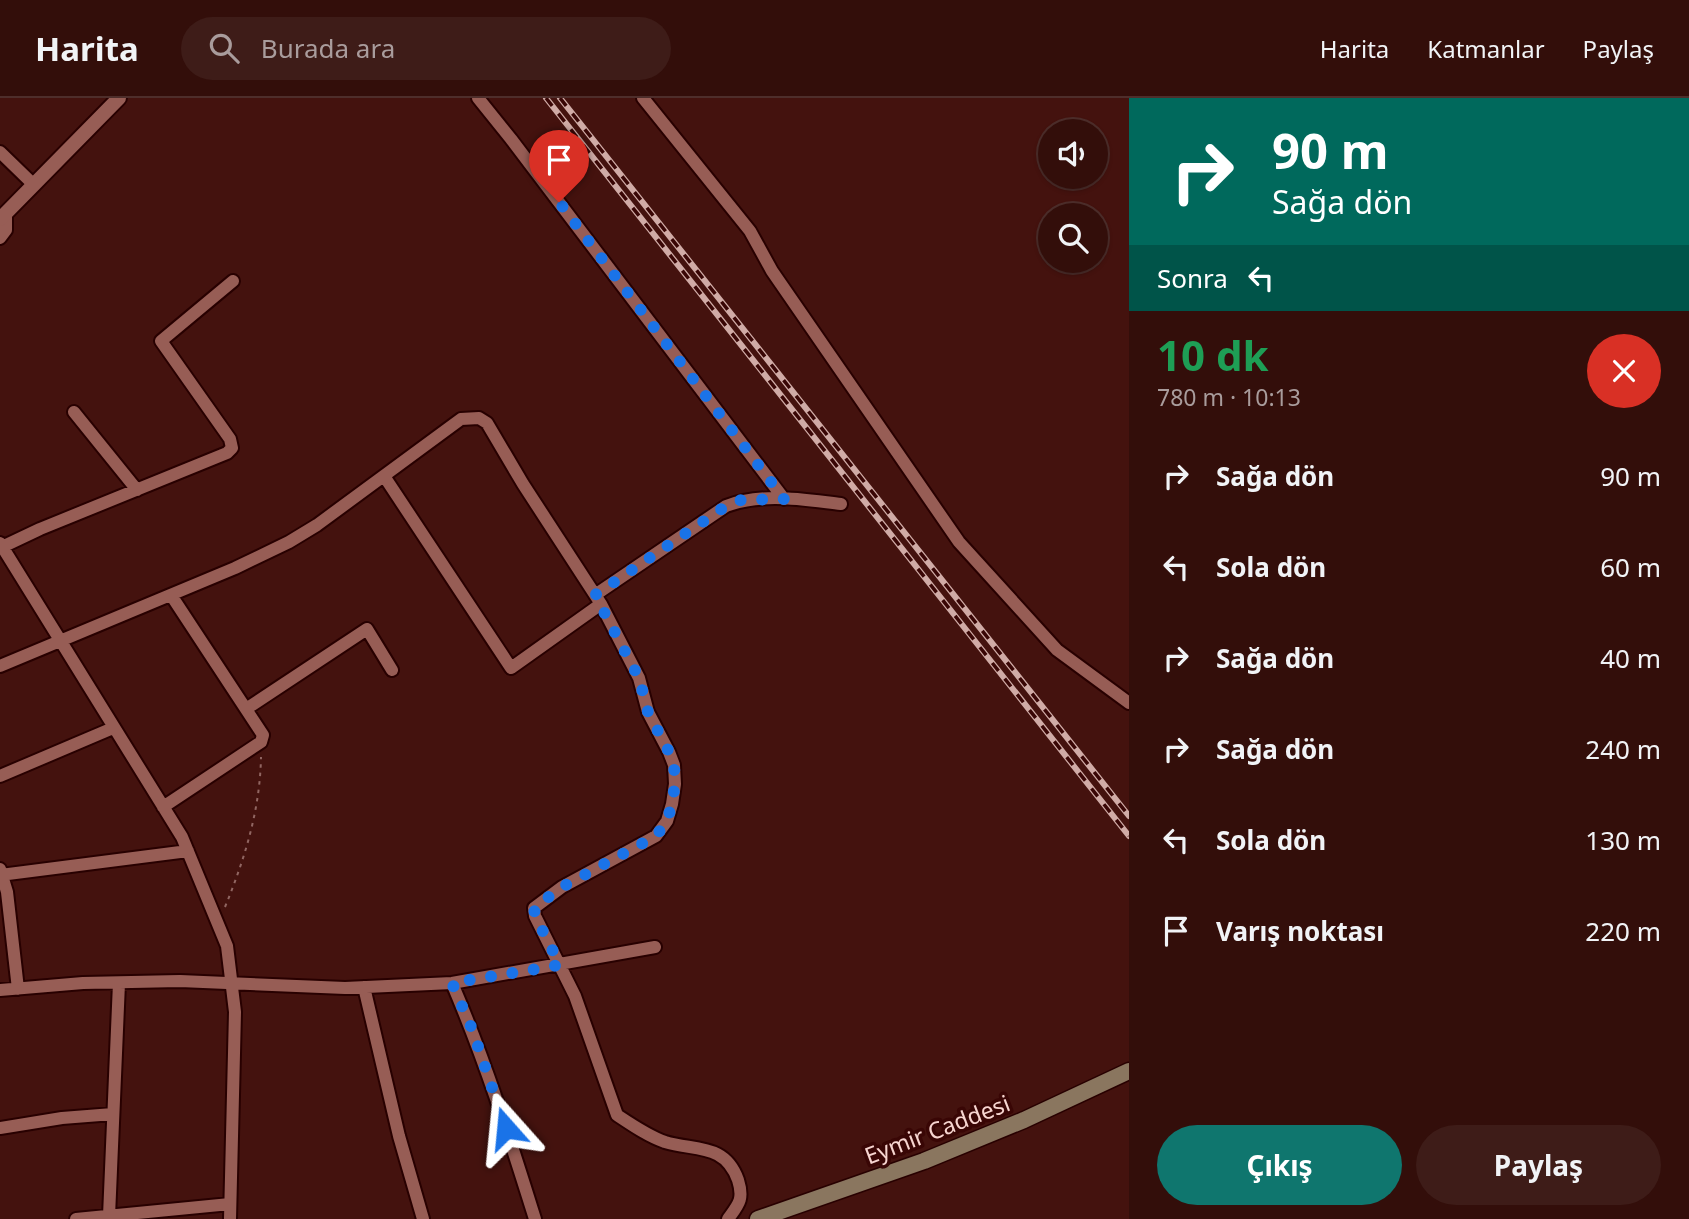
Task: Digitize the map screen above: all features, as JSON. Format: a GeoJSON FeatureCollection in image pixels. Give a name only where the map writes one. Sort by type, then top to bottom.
{"type":"FeatureCollection","features":[{"type":"Feature","properties":{"kind":"main road","name":"Eymir Caddesi"},"geometry":{"type":"LineString","coordinates":[[758,1219],[779,1215],[924,1161],[1024,1120],[1129,1070]]}},
{"type":"Feature","properties":{"kind":"street"},"geometry":{"type":"LineString","coordinates":[[0,238],[6,230],[3,216],[119,98]]}},
{"type":"Feature","properties":{"kind":"street"},"geometry":{"type":"LineString","coordinates":[[478,98],[784,499]]}},
{"type":"Feature","properties":{"kind":"street"},"geometry":{"type":"LineString","coordinates":[[643,98],[750,231],[772,271],[959,542],[1057,650],[1129,703]]}},
{"type":"Feature","properties":{"kind":"street"},"geometry":{"type":"LineString","coordinates":[[0,152],[34,185]]}},
{"type":"Feature","properties":{"kind":"street"},"geometry":{"type":"LineString","coordinates":[[230,1219],[235,1012],[227,946],[188,852],[163,807],[1,545],[227,453],[232,448],[230,439],[160,341],[233,281]]}},
{"type":"Feature","properties":{"kind":"street"},"geometry":{"type":"LineString","coordinates":[[74,412],[137,490]]}},
{"type":"Feature","properties":{"kind":"street"},"geometry":{"type":"LineString","coordinates":[[0,666],[289,542],[317,525],[461,419],[479,418],[487,423],[598,600],[639,678],[648,712],[674,765],[675,784],[667,821],[656,836],[562,887],[534,908],[535,916],[589,1032],[617,1115],[663,1141],[720,1155],[733,1168],[740,1187],[741,1202],[728,1219]]}},
{"type":"Feature","properties":{"kind":"street"},"geometry":{"type":"LineString","coordinates":[[384,476],[511,668],[726,506],[741,500],[784,499],[841,505]]}},
{"type":"Feature","properties":{"kind":"street"},"geometry":{"type":"LineString","coordinates":[[163,807],[261,742],[263,735],[171,594]]}},
{"type":"Feature","properties":{"kind":"street"},"geometry":{"type":"LineString","coordinates":[[246,709],[367,629],[392,670]]}},
{"type":"Feature","properties":{"kind":"street"},"geometry":{"type":"LineString","coordinates":[[0,776],[113,728]]}},
{"type":"Feature","properties":{"kind":"street"},"geometry":{"type":"LineString","coordinates":[[18,989],[7,892],[1,873],[188,852]]}},
{"type":"Feature","properties":{"kind":"street"},"geometry":{"type":"LineString","coordinates":[[0,990],[119,983],[364,987],[452,983],[655,947]]}},
{"type":"Feature","properties":{"kind":"street"},"geometry":{"type":"LineString","coordinates":[[109,1216],[119,983]]}},
{"type":"Feature","properties":{"kind":"street"},"geometry":{"type":"LineString","coordinates":[[452,983],[472,1029],[535,1219]]}},
{"type":"Feature","properties":{"kind":"street"},"geometry":{"type":"LineString","coordinates":[[364,987],[399,1136],[423,1219]]}},
{"type":"Feature","properties":{"kind":"street"},"geometry":{"type":"LineString","coordinates":[[0,1128],[62,1118],[113,1114]]}},
{"type":"Feature","properties":{"kind":"street"},"geometry":{"type":"LineString","coordinates":[[76,1219],[230,1204]]}},
{"type":"Feature","properties":{"kind":"path"},"geometry":{"type":"LineString","coordinates":[[217,919],[225,907],[246,852],[261,785],[261,742]]}},
{"type":"Feature","properties":{"kind":"railway"},"geometry":{"type":"LineString","coordinates":[[546,98],[1129,836]]}},
{"type":"Feature","properties":{"kind":"railway"},"geometry":{"type":"LineString","coordinates":[[560,98],[1129,816]]}},
{"type":"Feature","properties":{"kind":"route"},"geometry":{"type":"LineString","coordinates":[[506,1128],[472,1029],[452,983],[560,965],[535,916],[534,908],[562,887],[656,836],[667,821],[672,804],[674,765],[648,712],[639,678],[595,595],[726,506],[741,500],[784,499],[559,202]]}}]}
